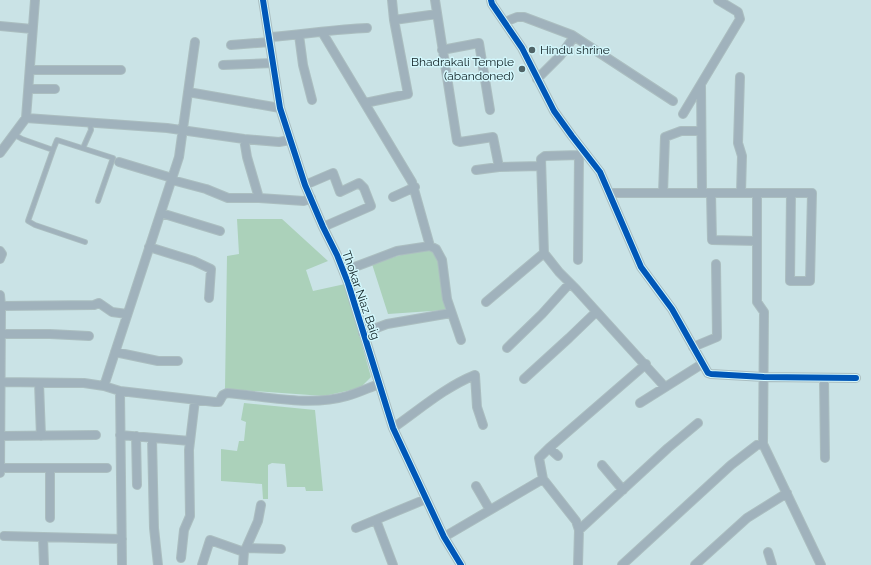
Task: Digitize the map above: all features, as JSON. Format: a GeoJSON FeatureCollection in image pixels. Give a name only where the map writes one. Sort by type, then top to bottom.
{"type":"FeatureCollection","features":[{"type":"Feature","properties":{"kind":"street"},"geometry":{"type":"LineString","coordinates":[[0,153],[15,135],[26,118],[32,56],[32,29],[35,0]]}},
{"type":"Feature","properties":{"kind":"street","name":"Thokar Niaz Baig"},"geometry":{"type":"LineString","coordinates":[[263,0],[280,108],[305,185],[344,271],[393,428],[444,538],[461,565]]}},
{"type":"Feature","properties":{"kind":"street"},"geometry":{"type":"LineString","coordinates":[[365,103],[408,94],[394,20],[392,0]]}},
{"type":"Feature","properties":{"kind":"street"},"geometry":{"type":"LineString","coordinates":[[435,0],[457,141],[460,142],[493,137],[500,167]]}},
{"type":"Feature","properties":{"kind":"street"},"geometry":{"type":"LineString","coordinates":[[491,0],[492,4],[522,48],[554,111],[583,154],[600,172],[641,267],[672,309],[708,373],[764,377],[856,378]]}},
{"type":"Feature","properties":{"kind":"street"},"geometry":{"type":"LineString","coordinates":[[683,114],[740,19],[738,12],[718,0]]}},
{"type":"Feature","properties":{"kind":"street"},"geometry":{"type":"LineString","coordinates":[[394,20],[437,14]]}},
{"type":"Feature","properties":{"kind":"street"},"geometry":{"type":"LineString","coordinates":[[505,22],[517,17],[524,17],[574,37],[673,101]]}},
{"type":"Feature","properties":{"kind":"street"},"geometry":{"type":"LineString","coordinates":[[0,26],[32,29]]}},
{"type":"Feature","properties":{"kind":"street"},"geometry":{"type":"LineString","coordinates":[[231,45],[341,29],[367,28]]}},
{"type":"Feature","properties":{"kind":"street"},"geometry":{"type":"LineString","coordinates":[[322,32],[415,187],[430,246]]}},
{"type":"Feature","properties":{"kind":"street"},"geometry":{"type":"LineString","coordinates":[[299,35],[303,65],[312,100]]}},
{"type":"Feature","properties":{"kind":"street"},"geometry":{"type":"LineString","coordinates":[[537,79],[560,56],[574,37]]}},
{"type":"Feature","properties":{"kind":"street"},"geometry":{"type":"LineString","coordinates":[[104,386],[179,157],[195,42]]}},
{"type":"Feature","properties":{"kind":"street"},"geometry":{"type":"LineString","coordinates":[[442,50],[479,43],[490,110]]}},
{"type":"Feature","properties":{"kind":"street"},"geometry":{"type":"LineString","coordinates":[[223,65],[273,63]]}},
{"type":"Feature","properties":{"kind":"street"},"geometry":{"type":"LineString","coordinates":[[30,70],[121,70]]}},
{"type":"Feature","properties":{"kind":"street"},"geometry":{"type":"LineString","coordinates":[[740,77],[738,143],[742,156],[741,193]]}},
{"type":"Feature","properties":{"kind":"street"},"geometry":{"type":"LineString","coordinates":[[701,84],[702,193]]}},
{"type":"Feature","properties":{"kind":"street"},"geometry":{"type":"LineString","coordinates":[[29,89],[55,89]]}},
{"type":"Feature","properties":{"kind":"street"},"geometry":{"type":"LineString","coordinates":[[188,92],[280,108]]}},
{"type":"Feature","properties":{"kind":"street"},"geometry":{"type":"LineString","coordinates":[[26,118],[182,130],[244,139],[279,142],[290,140]]}},
{"type":"Feature","properties":{"kind":"street"},"geometry":{"type":"LineString","coordinates":[[663,193],[665,137],[681,131],[701,131]]}},
{"type":"Feature","properties":{"kind":"street"},"geometry":{"type":"LineString","coordinates":[[244,139],[247,157],[259,198]]}},
{"type":"Feature","properties":{"kind":"street"},"geometry":{"type":"LineString","coordinates":[[583,154],[544,156],[541,159],[544,253],[559,272],[646,364],[665,387]]}},
{"type":"Feature","properties":{"kind":"street"},"geometry":{"type":"LineString","coordinates":[[578,260],[583,154]]}},
{"type":"Feature","properties":{"kind":"street"},"geometry":{"type":"LineString","coordinates":[[119,162],[206,189],[228,198],[259,198],[304,201],[311,198]]}},
{"type":"Feature","properties":{"kind":"street"},"geometry":{"type":"LineString","coordinates":[[476,170],[500,167],[541,166]]}},
{"type":"Feature","properties":{"kind":"street"},"geometry":{"type":"LineString","coordinates":[[305,185],[333,173],[340,192],[359,183],[364,188],[371,206],[323,227]]}},
{"type":"Feature","properties":{"kind":"street"},"geometry":{"type":"LineString","coordinates":[[393,197],[415,187]]}},
{"type":"Feature","properties":{"kind":"street"},"geometry":{"type":"LineString","coordinates":[[610,193],[663,193],[702,193],[711,193],[741,193],[757,193],[791,193],[812,193],[810,281],[790,281],[791,193]]}},
{"type":"Feature","properties":{"kind":"street"},"geometry":{"type":"LineString","coordinates":[[711,193],[712,240],[756,241]]}},
{"type":"Feature","properties":{"kind":"street"},"geometry":{"type":"LineString","coordinates":[[757,193],[757,302],[764,312],[763,444],[787,493],[818,564]]}},
{"type":"Feature","properties":{"kind":"street"},"geometry":{"type":"LineString","coordinates":[[161,213],[220,231]]}},
{"type":"Feature","properties":{"kind":"street"},"geometry":{"type":"LineString","coordinates":[[344,271],[397,251],[430,246],[436,249],[442,260],[447,299],[461,340]]}},
{"type":"Feature","properties":{"kind":"street"},"geometry":{"type":"LineString","coordinates":[[149,247],[194,261],[211,269],[209,298]]}},
{"type":"Feature","properties":{"kind":"street"},"geometry":{"type":"LineString","coordinates":[[0,251],[2,254],[0,259]]}},
{"type":"Feature","properties":{"kind":"street"},"geometry":{"type":"LineString","coordinates":[[486,302],[544,253]]}},
{"type":"Feature","properties":{"kind":"street"},"geometry":{"type":"LineString","coordinates":[[693,347],[717,336],[716,264]]}},
{"type":"Feature","properties":{"kind":"street"},"geometry":{"type":"LineString","coordinates":[[507,348],[542,314],[570,283]]}},
{"type":"Feature","properties":{"kind":"street"},"geometry":{"type":"LineString","coordinates":[[0,295],[0,473]]}},
{"type":"Feature","properties":{"kind":"street"},"geometry":{"type":"LineString","coordinates":[[1,306],[94,305],[99,303],[112,312],[128,314]]}},
{"type":"Feature","properties":{"kind":"street"},"geometry":{"type":"LineString","coordinates":[[524,378],[596,312]]}},
{"type":"Feature","properties":{"kind":"street"},"geometry":{"type":"LineString","coordinates":[[363,333],[387,324],[451,313]]}},
{"type":"Feature","properties":{"kind":"street"},"geometry":{"type":"LineString","coordinates":[[1,334],[89,336]]}},
{"type":"Feature","properties":{"kind":"street"},"geometry":{"type":"LineString","coordinates":[[115,352],[158,360],[178,361]]}},
{"type":"Feature","properties":{"kind":"street"},"geometry":{"type":"LineString","coordinates":[[578,565],[580,530],[572,514],[543,479],[539,458],[646,364]]}},
{"type":"Feature","properties":{"kind":"street"},"geometry":{"type":"LineString","coordinates":[[640,403],[702,364]]}},
{"type":"Feature","properties":{"kind":"street"},"geometry":{"type":"LineString","coordinates":[[393,428],[450,388],[475,375],[477,407],[483,425]]}},
{"type":"Feature","properties":{"kind":"street"},"geometry":{"type":"LineString","coordinates":[[824,378],[825,458]]}},
{"type":"Feature","properties":{"kind":"street"},"geometry":{"type":"LineString","coordinates":[[0,382],[84,383],[104,386],[120,391],[217,402],[219,402],[224,394],[227,393],[295,400],[335,399],[379,384]]}},
{"type":"Feature","properties":{"kind":"street"},"geometry":{"type":"LineString","coordinates":[[39,383],[41,436]]}},
{"type":"Feature","properties":{"kind":"street"},"geometry":{"type":"LineString","coordinates":[[120,391],[122,565]]}},
{"type":"Feature","properties":{"kind":"street"},"geometry":{"type":"LineString","coordinates":[[181,558],[184,530],[190,516],[190,441],[195,400]]}},
{"type":"Feature","properties":{"kind":"street"},"geometry":{"type":"LineString","coordinates":[[580,530],[668,448],[698,424]]}},
{"type":"Feature","properties":{"kind":"street"},"geometry":{"type":"LineString","coordinates":[[0,436],[96,435]]}},
{"type":"Feature","properties":{"kind":"street"},"geometry":{"type":"LineString","coordinates":[[120,435],[190,441]]}},
{"type":"Feature","properties":{"kind":"street"},"geometry":{"type":"LineString","coordinates":[[136,436],[137,486]]}},
{"type":"Feature","properties":{"kind":"street"},"geometry":{"type":"LineString","coordinates":[[152,438],[154,528],[158,565]]}},
{"type":"Feature","properties":{"kind":"street"},"geometry":{"type":"LineString","coordinates":[[622,565],[731,465],[757,445],[763,444]]}},
{"type":"Feature","properties":{"kind":"street"},"geometry":{"type":"LineString","coordinates":[[549,448],[558,456]]}},
{"type":"Feature","properties":{"kind":"street"},"geometry":{"type":"LineString","coordinates":[[602,464],[622,490]]}},
{"type":"Feature","properties":{"kind":"street"},"geometry":{"type":"LineString","coordinates":[[0,468],[107,468]]}},
{"type":"Feature","properties":{"kind":"street"},"geometry":{"type":"LineString","coordinates":[[50,468],[50,518]]}},
{"type":"Feature","properties":{"kind":"street"},"geometry":{"type":"LineString","coordinates":[[444,538],[543,479]]}},
{"type":"Feature","properties":{"kind":"street"},"geometry":{"type":"LineString","coordinates":[[476,486],[490,510]]}},
{"type":"Feature","properties":{"kind":"street"},"geometry":{"type":"LineString","coordinates":[[695,565],[747,518],[787,493]]}},
{"type":"Feature","properties":{"kind":"street"},"geometry":{"type":"LineString","coordinates":[[356,528],[426,499]]}},
{"type":"Feature","properties":{"kind":"street"},"geometry":{"type":"LineString","coordinates":[[243,565],[245,550],[258,521],[260,505]]}},
{"type":"Feature","properties":{"kind":"street"},"geometry":{"type":"LineString","coordinates":[[376,520],[393,565]]}},
{"type":"Feature","properties":{"kind":"street"},"geometry":{"type":"LineString","coordinates":[[4,536],[122,539]]}},
{"type":"Feature","properties":{"kind":"street"},"geometry":{"type":"LineString","coordinates":[[43,537],[44,565]]}},
{"type":"Feature","properties":{"kind":"street"},"geometry":{"type":"LineString","coordinates":[[204,564],[210,540],[245,550],[281,549]]}},
{"type":"Feature","properties":{"kind":"street"},"geometry":{"type":"LineString","coordinates":[[768,552],[772,565]]}},
{"type":"Feature","properties":{"kind":"lane"},"geometry":{"type":"LineString","coordinates":[[83,148],[91,130],[90,123]]}},
{"type":"Feature","properties":{"kind":"lane"},"geometry":{"type":"LineString","coordinates":[[15,135],[53,150]]}},
{"type":"Feature","properties":{"kind":"lane"},"geometry":{"type":"LineString","coordinates":[[85,242],[34,225],[28,221],[57,140],[113,158],[98,201]]}},
{"type":"Feature","properties":{"kind":"green space"},"geometry":{"type":"Polygon","coordinates":[[[237,219],[282,219],[328,261],[306,270],[313,291],[345,284],[371,377],[360,388],[324,396],[225,389],[227,256],[239,254],[237,219]]]}},
{"type":"Feature","properties":{"kind":"green space"},"geometry":{"type":"Polygon","coordinates":[[[417,250],[436,251],[441,261],[446,310],[388,314],[372,264],[417,250]]]}},
{"type":"Feature","properties":{"kind":"green space"},"geometry":{"type":"Polygon","coordinates":[[[244,403],[315,410],[323,491],[306,491],[305,487],[287,487],[285,464],[272,463],[268,465],[268,499],[263,499],[262,484],[221,481],[221,449],[237,451],[239,441],[244,441],[246,422],[241,420],[244,403]]]}},
{"type":"Feature","properties":{"kind":"cycle path"},"geometry":{"type":"LineString","coordinates":[[263,0],[280,108],[305,185],[348,283],[393,428],[444,537],[461,565]]}},
{"type":"Feature","properties":{"kind":"cycle path"},"geometry":{"type":"LineString","coordinates":[[491,0],[492,4],[522,48],[554,111],[600,172],[641,267],[672,309],[708,373],[764,377],[856,378]]}},
{"type":"Feature","properties":{"kind":"place","name":"Hindu shrine"},"geometry":{"type":"Point","coordinates":[532,50]}},
{"type":"Feature","properties":{"kind":"place","name":"Bhadrakali Temple (abandoned)"},"geometry":{"type":"Point","coordinates":[522,69]}}]}
